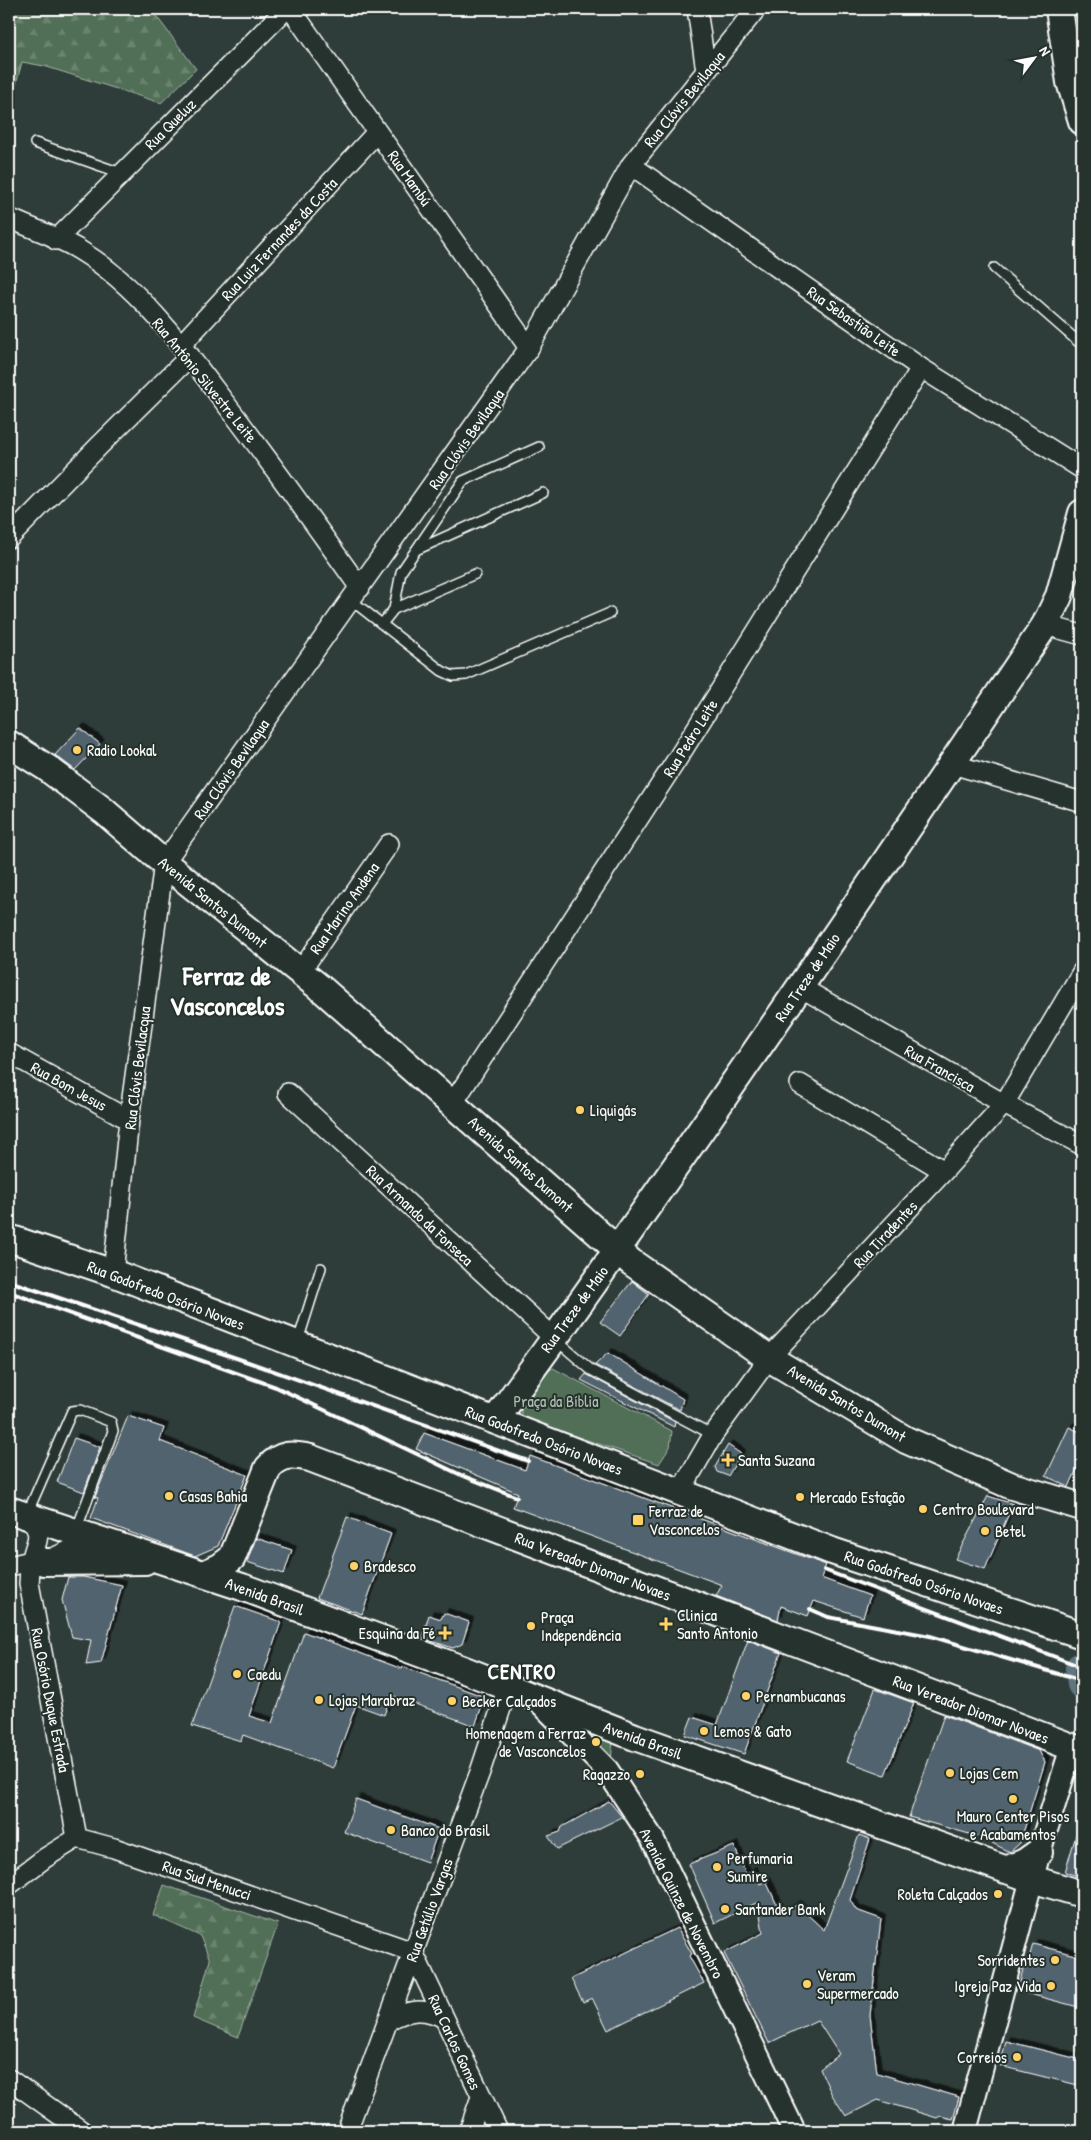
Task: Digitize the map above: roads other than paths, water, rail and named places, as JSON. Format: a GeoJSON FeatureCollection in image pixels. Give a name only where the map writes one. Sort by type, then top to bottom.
{"type":"FeatureCollection","features":[{"type":"Feature","properties":{"kind":"main road"},"geometry":{"type":"LineString","coordinates":[[1059,9],[1076,78],[1082,121]]}},
{"type":"Feature","properties":{"kind":"main road","name":"Rua Treze de Maio"},"geometry":{"type":"LineString","coordinates":[[495,1421],[553,1337],[618,1250],[800,987],[1045,625],[1059,596],[1082,513]]}},
{"type":"Feature","properties":{"kind":"main road","name":"Avenida Santos Dumont"},"geometry":{"type":"LineString","coordinates":[[9,744],[47,768],[104,811],[164,863],[300,972],[452,1103],[631,1262],[769,1358],[906,1440],[1012,1486],[1080,1501]]}},
{"type":"Feature","properties":{"kind":"main road","name":"Rua Godofredo Osório Novaes"},"geometry":{"type":"LineString","coordinates":[[9,1238],[113,1273],[832,1551],[1082,1635]]}},
{"type":"Feature","properties":{"kind":"main road","name":"Rua Vereador Diomar Novaes"},"geometry":{"type":"LineString","coordinates":[[232,1558],[268,1468],[275,1460],[283,1456],[292,1454],[310,1458],[534,1545],[758,1627],[1077,1749]]}},
{"type":"Feature","properties":{"kind":"main road","name":"Avenida Brasil"},"geometry":{"type":"LineString","coordinates":[[18,1512],[242,1587],[635,1737],[1006,1870],[1082,1894]]}},
{"type":"Feature","properties":{"kind":"main road"},"geometry":{"type":"LineString","coordinates":[[204,1574],[220,1567],[232,1558],[242,1587]]}},
{"type":"Feature","properties":{"kind":"main road"},"geometry":{"type":"LineString","coordinates":[[38,1562],[166,1562]]}},
{"type":"Feature","properties":{"kind":"main road"},"geometry":{"type":"LineString","coordinates":[[1006,1870],[1025,1862],[1039,1852]]}},
{"type":"Feature","properties":{"kind":"street","name":"Rua Queluz"},"geometry":{"type":"LineString","coordinates":[[56,240],[286,9]]}},
{"type":"Feature","properties":{"kind":"street","name":"Rua Mambú"},"geometry":{"type":"LineString","coordinates":[[291,9],[529,348]]}},
{"type":"Feature","properties":{"kind":"street"},"geometry":{"type":"LineString","coordinates":[[697,9],[706,71]]}},
{"type":"Feature","properties":{"kind":"street","name":"Rua Clóvis Bevilaqua"},"geometry":{"type":"LineString","coordinates":[[164,863],[529,348],[631,165],[756,9]]}},
{"type":"Feature","properties":{"kind":"street","name":"Rua Luiz Fernandes da Costa"},"geometry":{"type":"LineString","coordinates":[[9,538],[99,446],[186,351],[377,132]]}},
{"type":"Feature","properties":{"kind":"street","name":"Rua Sebastião Leite"},"geometry":{"type":"LineString","coordinates":[[631,165],[921,368],[1082,469]]}},
{"type":"Feature","properties":{"kind":"street","name":"Rua Antônio Silvestre Leite"},"geometry":{"type":"LineString","coordinates":[[9,218],[80,250],[106,269],[142,302],[186,351],[249,434],[355,594]]}},
{"type":"Feature","properties":{"kind":"street","name":"Rua Pedro Leite"},"geometry":{"type":"LineString","coordinates":[[452,1103],[676,761],[921,368]]}},
{"type":"Feature","properties":{"kind":"street"},"geometry":{"type":"LineString","coordinates":[[1045,625],[1082,635]]}},
{"type":"Feature","properties":{"kind":"street"},"geometry":{"type":"LineString","coordinates":[[952,764],[1082,802]]}},
{"type":"Feature","properties":{"kind":"street","name":"Rua Marino Andena"},"geometry":{"type":"LineString","coordinates":[[300,972],[389,844]]}},
{"type":"Feature","properties":{"kind":"street","name":"Rua Clóvis Bevilacqua"},"geometry":{"type":"LineString","coordinates":[[113,1273],[129,1120],[164,863]]}},
{"type":"Feature","properties":{"kind":"street","name":"Rua Tiradentes"},"geometry":{"type":"LineString","coordinates":[[680,1492],[713,1434],[753,1383],[769,1358],[1004,1104],[1082,972]]}},
{"type":"Feature","properties":{"kind":"street","name":"Rua Francisca"},"geometry":{"type":"LineString","coordinates":[[800,987],[1004,1104],[1082,1145]]}},
{"type":"Feature","properties":{"kind":"street","name":"Rua Bom Jesus"},"geometry":{"type":"LineString","coordinates":[[9,1053],[129,1120]]}},
{"type":"Feature","properties":{"kind":"street"},"geometry":{"type":"LineString","coordinates":[[800,1084],[944,1171]]}},
{"type":"Feature","properties":{"kind":"street","name":"Rua Armando da Fonseca"},"geometry":{"type":"LineString","coordinates":[[288,1093],[553,1337]]}},
{"type":"Feature","properties":{"kind":"street","name":"Rua Osório Duque Estrada"},"geometry":{"type":"LineString","coordinates":[[18,1512],[39,1533],[38,1562],[29,1583],[77,1838]]}},
{"type":"Feature","properties":{"kind":"street"},"geometry":{"type":"LineString","coordinates":[[9,1566],[38,1562],[87,1535]]}},
{"type":"Feature","properties":{"kind":"street","name":"Rua Getúlio Vargas"},"geometry":{"type":"LineString","coordinates":[[347,2131],[480,1772],[508,1687]]}},
{"type":"Feature","properties":{"kind":"street","name":"Avenida Quinze de Novembro"},"geometry":{"type":"LineString","coordinates":[[536,1698],[607,1770],[652,1838],[794,2131]]}},
{"type":"Feature","properties":{"kind":"street"},"geometry":{"type":"LineString","coordinates":[[965,2131],[1039,1852],[1077,1749]]}},
{"type":"Feature","properties":{"kind":"street"},"geometry":{"type":"LineString","coordinates":[[9,1885],[44,1858],[77,1838]]}},
{"type":"Feature","properties":{"kind":"street","name":"Rua Sud Menucci"},"geometry":{"type":"LineString","coordinates":[[77,1838],[114,1848],[414,1952]]}},
{"type":"Feature","properties":{"kind":"street","name":"Rua Carlos Gomes"},"geometry":{"type":"LineString","coordinates":[[414,1952],[498,2131]]}},
{"type":"Feature","properties":{"kind":"street"},"geometry":{"type":"LineString","coordinates":[[389,2020],[401,2013],[422,2010],[431,2011],[444,2018]]}},
{"type":"Feature","properties":{"kind":"street"},"geometry":{"type":"LineString","coordinates":[[9,2079],[82,2131]]}},
{"type":"Feature","properties":{"kind":"street"},"geometry":{"type":"LineString","coordinates":[[469,2131],[481,2097]]}},
{"type":"Feature","properties":{"kind":"lane"},"geometry":{"type":"LineString","coordinates":[[35,143],[121,173]]}},
{"type":"Feature","properties":{"kind":"lane"},"geometry":{"type":"LineString","coordinates":[[994,268],[1082,346]]}},
{"type":"Feature","properties":{"kind":"lane"},"geometry":{"type":"LineString","coordinates":[[382,624],[394,609],[401,572],[463,481],[539,447]]}},
{"type":"Feature","properties":{"kind":"lane"},"geometry":{"type":"LineString","coordinates":[[416,550],[543,493]]}},
{"type":"Feature","properties":{"kind":"lane"},"geometry":{"type":"LineString","coordinates":[[394,609],[475,574]]}},
{"type":"Feature","properties":{"kind":"lane"},"geometry":{"type":"LineString","coordinates":[[355,594],[382,624],[442,671],[453,676],[466,675],[610,613]]}},
{"type":"Feature","properties":{"kind":"lane"},"geometry":{"type":"LineString","coordinates":[[297,1344],[321,1268]]}},
{"type":"Feature","properties":{"kind":"lane"},"geometry":{"type":"LineString","coordinates":[[553,1337],[591,1370],[713,1434]]}},
{"type":"Feature","properties":{"kind":"lane"},"geometry":{"type":"LineString","coordinates":[[18,1512],[72,1411],[80,1410],[111,1422],[113,1430],[87,1535]]}},
{"type":"Feature","properties":{"kind":"waterway"},"geometry":{"type":"LineString","coordinates":[[1080,1668],[1082,1684]]}},
{"type":"Feature","properties":{"kind":"railway"},"geometry":{"type":"LineString","coordinates":[[9,1281],[248,1362],[528,1461]]}},
{"type":"Feature","properties":{"kind":"railway"},"geometry":{"type":"LineString","coordinates":[[9,1292],[276,1387],[461,1475],[517,1497]]}},
{"type":"Feature","properties":{"kind":"railway"},"geometry":{"type":"LineString","coordinates":[[824,1570],[1082,1667]]}},
{"type":"Feature","properties":{"kind":"railway"},"geometry":{"type":"LineString","coordinates":[[810,1609],[828,1617],[930,1636],[1082,1681]]}},
{"type":"Feature","properties":{"kind":"place","name":"Radio Lookal"},"geometry":{"type":"Point","coordinates":[77,750]}},
{"type":"Feature","properties":{"kind":"place","name":"Liquigás"},"geometry":{"type":"Point","coordinates":[580,1110]}},
{"type":"Feature","properties":{"kind":"place","name":"Santa Suzana"},"geometry":{"type":"Point","coordinates":[728,1460]}},
{"type":"Feature","properties":{"kind":"place","name":"Casas Bahia"},"geometry":{"type":"Point","coordinates":[169,1496]}},
{"type":"Feature","properties":{"kind":"place","name":"Mercado Estação"},"geometry":{"type":"Point","coordinates":[800,1497]}},
{"type":"Feature","properties":{"kind":"place","name":"Centro Boulevard"},"geometry":{"type":"Point","coordinates":[923,1509]}},
{"type":"Feature","properties":{"kind":"place","name":"Ferraz de Vasconcelos"},"geometry":{"type":"Point","coordinates":[638,1520]}},
{"type":"Feature","properties":{"kind":"place","name":"Betel"},"geometry":{"type":"Point","coordinates":[985,1531]}},
{"type":"Feature","properties":{"kind":"place","name":"Bradesco"},"geometry":{"type":"Point","coordinates":[354,1566]}},
{"type":"Feature","properties":{"kind":"place","name":"Clinica Santo Antonio"},"geometry":{"type":"Point","coordinates":[666,1624]}},
{"type":"Feature","properties":{"kind":"place","name":"Praça Independência"},"geometry":{"type":"Point","coordinates":[531,1626]}},
{"type":"Feature","properties":{"kind":"place","name":"Esquina da Fé"},"geometry":{"type":"Point","coordinates":[445,1633]}},
{"type":"Feature","properties":{"kind":"place","name":"Caedu"},"geometry":{"type":"Point","coordinates":[237,1674]}},
{"type":"Feature","properties":{"kind":"place","name":"Pernambucanas"},"geometry":{"type":"Point","coordinates":[746,1696]}},
{"type":"Feature","properties":{"kind":"place","name":"Lojas Marabraz"},"geometry":{"type":"Point","coordinates":[319,1700]}},
{"type":"Feature","properties":{"kind":"place","name":"Becker Calçados"},"geometry":{"type":"Point","coordinates":[452,1701]}},
{"type":"Feature","properties":{"kind":"place","name":"Lemos & Gato"},"geometry":{"type":"Point","coordinates":[704,1731]}},
{"type":"Feature","properties":{"kind":"place","name":"Homenagem a Ferraz de Vasconcelos"},"geometry":{"type":"Point","coordinates":[596,1742]}},
{"type":"Feature","properties":{"kind":"place","name":"Lojas Cem"},"geometry":{"type":"Point","coordinates":[950,1773]}},
{"type":"Feature","properties":{"kind":"place","name":"Ragazzo"},"geometry":{"type":"Point","coordinates":[640,1774]}},
{"type":"Feature","properties":{"kind":"place","name":"Mauro Center Pisos e Acabamentos"},"geometry":{"type":"Point","coordinates":[1013,1799]}},
{"type":"Feature","properties":{"kind":"place","name":"Banco do Brasil"},"geometry":{"type":"Point","coordinates":[391,1830]}},
{"type":"Feature","properties":{"kind":"place","name":"Perfumaria Sumire"},"geometry":{"type":"Point","coordinates":[717,1867]}},
{"type":"Feature","properties":{"kind":"place","name":"Roleta Calçados"},"geometry":{"type":"Point","coordinates":[998,1894]}},
{"type":"Feature","properties":{"kind":"place","name":"Santander Bank"},"geometry":{"type":"Point","coordinates":[725,1909]}},
{"type":"Feature","properties":{"kind":"place","name":"Sorridentes"},"geometry":{"type":"Point","coordinates":[1055,1960]}},
{"type":"Feature","properties":{"kind":"place","name":"Veram Supermercado"},"geometry":{"type":"Point","coordinates":[807,1984]}},
{"type":"Feature","properties":{"kind":"place","name":"Igreja Paz Vida"},"geometry":{"type":"Point","coordinates":[1051,1986]}},
{"type":"Feature","properties":{"kind":"place","name":"Correios"},"geometry":{"type":"Point","coordinates":[1017,2057]}},
{"type":"Feature","properties":{"kind":"district","name":"Ferraz de Vasconcelos"},"geometry":{"type":"Point","coordinates":[227,990]}},
{"type":"Feature","properties":{"kind":"district","name":"CENTRO"},"geometry":{"type":"Point","coordinates":[522,1672]}},
{"type":"Feature","properties":{"kind":"park label","name":"Praça da Bíblia"},"geometry":{"type":"Point","coordinates":[556,1401]}}]}
